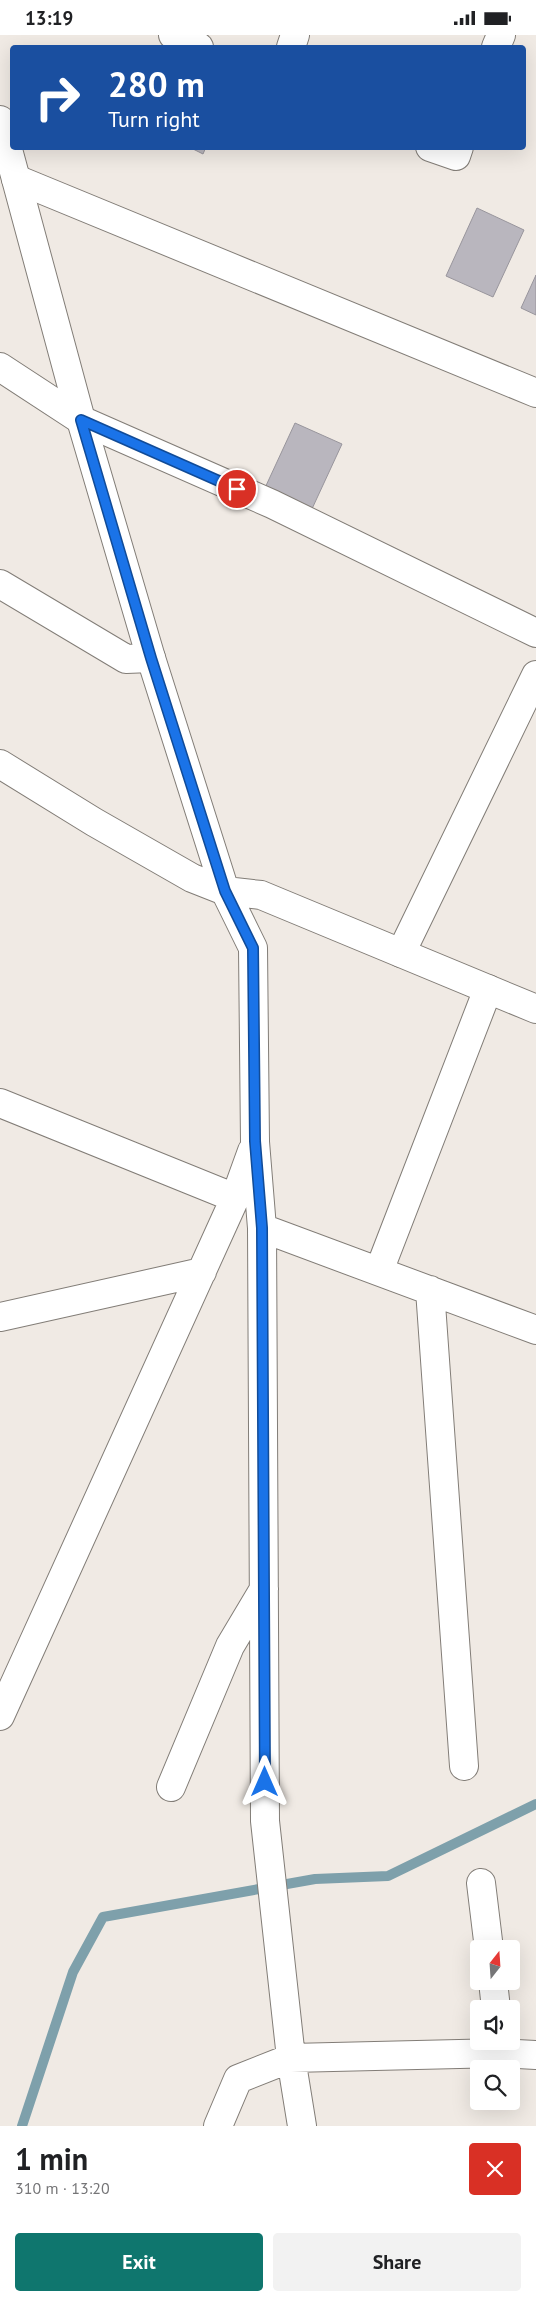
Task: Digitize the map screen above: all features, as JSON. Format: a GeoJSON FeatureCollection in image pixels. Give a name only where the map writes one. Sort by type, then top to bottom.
{"type":"FeatureCollection","features":[{"type":"Feature","properties":{"kind":"street"},"geometry":{"type":"LineString","coordinates":[[173,35],[195,45]]}},
{"type":"Feature","properties":{"kind":"street"},"geometry":{"type":"LineString","coordinates":[[0,124],[81,420],[151,658],[225,891],[253,948],[255,1141],[262,1228],[265,1821],[291,2058],[302,2126]]}},
{"type":"Feature","properties":{"kind":"street"},"geometry":{"type":"LineString","coordinates":[[439,150],[456,156],[459,150]]}},
{"type":"Feature","properties":{"kind":"street"},"geometry":{"type":"LineString","coordinates":[[16,179],[536,393]]}},
{"type":"Feature","properties":{"kind":"street"},"geometry":{"type":"LineString","coordinates":[[0,367],[81,420],[272,504],[536,633]]}},
{"type":"Feature","properties":{"kind":"street"},"geometry":{"type":"LineString","coordinates":[[0,584],[126,659],[151,658]]}},
{"type":"Feature","properties":{"kind":"street"},"geometry":{"type":"LineString","coordinates":[[401,953],[536,675]]}},
{"type":"Feature","properties":{"kind":"street"},"geometry":{"type":"LineString","coordinates":[[0,763],[94,822],[184,873],[225,891],[261,895],[536,1009]]}},
{"type":"Feature","properties":{"kind":"street"},"geometry":{"type":"LineString","coordinates":[[379,1271],[488,989]]}},
{"type":"Feature","properties":{"kind":"street"},"geometry":{"type":"LineString","coordinates":[[0,1103],[235,1198]]}},
{"type":"Feature","properties":{"kind":"street"},"geometry":{"type":"LineString","coordinates":[[0,1716],[235,1198],[255,1141]]}},
{"type":"Feature","properties":{"kind":"street"},"geometry":{"type":"LineString","coordinates":[[262,1228],[536,1330]]}},
{"type":"Feature","properties":{"kind":"street"},"geometry":{"type":"LineString","coordinates":[[0,1317],[202,1272]]}},
{"type":"Feature","properties":{"kind":"street"},"geometry":{"type":"LineString","coordinates":[[430,1291],[464,1766]]}},
{"type":"Feature","properties":{"kind":"street"},"geometry":{"type":"LineString","coordinates":[[171,1787],[230,1646],[264,1589]]}},
{"type":"Feature","properties":{"kind":"street"},"geometry":{"type":"LineString","coordinates":[[481,1883],[488,1940]]}},
{"type":"Feature","properties":{"kind":"street"},"geometry":{"type":"LineString","coordinates":[[218,2126],[238,2079],[291,2058],[470,2049]]}},
{"type":"Feature","properties":{"kind":"street"},"geometry":{"type":"LineString","coordinates":[[514,2050],[536,2055]]}},
{"type":"Feature","properties":{"kind":"building"},"geometry":{"type":"Polygon","coordinates":[[[195,150],[205,150],[203,154],[195,150]]]}},
{"type":"Feature","properties":{"kind":"building"},"geometry":{"type":"Polygon","coordinates":[[[477,208],[524,230],[493,297],[446,276],[477,208]]]}},
{"type":"Feature","properties":{"kind":"building"},"geometry":{"type":"Polygon","coordinates":[[[536,275],[536,315],[521,308],[536,275]]]}},
{"type":"Feature","properties":{"kind":"building"},"geometry":{"type":"Polygon","coordinates":[[[295,423],[342,444],[311,511],[264,490],[295,423]]]}},
{"type":"Feature","properties":{"kind":"waterway"},"geometry":{"type":"LineString","coordinates":[[22,2126],[73,1972],[103,1917],[315,1879],[388,1876],[536,1804]]}},
{"type":"Feature","properties":{"kind":"route"},"geometry":{"type":"LineString","coordinates":[[237,489],[81,420],[151,658],[225,891],[253,948],[255,1141],[262,1228],[265,1782]]}}]}
